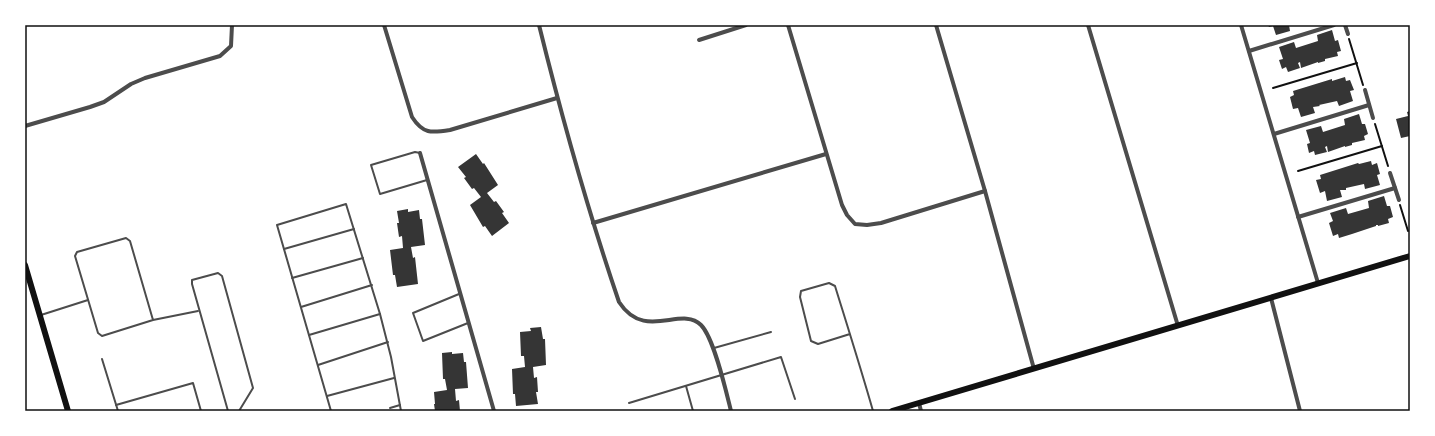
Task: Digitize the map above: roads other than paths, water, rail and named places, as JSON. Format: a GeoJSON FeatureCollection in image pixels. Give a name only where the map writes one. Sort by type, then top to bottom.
{"type":"FeatureCollection","features":[{"type":"Feature","properties":{"kind":"main road"},"geometry":{"type":"LineString","coordinates":[[892,411],[1410,256]]}},
{"type":"Feature","properties":{"kind":"main road"},"geometry":{"type":"LineString","coordinates":[[25,265],[27,282],[40,315],[68,411]]}},
{"type":"Feature","properties":{"kind":"street"},"geometry":{"type":"LineString","coordinates":[[25,126],[104,102],[132,84],[145,78],[220,56],[231,46],[232,25]]}},
{"type":"Feature","properties":{"kind":"street"},"geometry":{"type":"LineString","coordinates":[[384,25],[412,117],[418,126],[425,131],[436,132],[450,130],[557,98]]}},
{"type":"Feature","properties":{"kind":"street"},"geometry":{"type":"LineString","coordinates":[[539,25],[557,98],[593,223],[619,302],[624,311],[631,316],[651,322],[688,319],[696,321],[706,330],[713,348],[731,411]]}},
{"type":"Feature","properties":{"kind":"street"},"geometry":{"type":"LineString","coordinates":[[699,40],[746,25]]}},
{"type":"Feature","properties":{"kind":"street"},"geometry":{"type":"LineString","coordinates":[[788,25],[842,205],[847,215],[855,224],[867,225],[881,223],[985,192]]}},
{"type":"Feature","properties":{"kind":"street"},"geometry":{"type":"LineString","coordinates":[[936,25],[985,192],[1034,369]]}},
{"type":"Feature","properties":{"kind":"street"},"geometry":{"type":"LineString","coordinates":[[1088,25],[1178,326]]}},
{"type":"Feature","properties":{"kind":"street"},"geometry":{"type":"LineString","coordinates":[[1241,25],[1318,284]]}},
{"type":"Feature","properties":{"kind":"street"},"geometry":{"type":"LineString","coordinates":[[1249,51],[1334,25]]}},
{"type":"Feature","properties":{"kind":"street"},"geometry":{"type":"LineString","coordinates":[[1345,25],[1348,34]]}},
{"type":"Feature","properties":{"kind":"street"},"geometry":{"type":"LineString","coordinates":[[1365,90],[1373,118]]}},
{"type":"Feature","properties":{"kind":"street"},"geometry":{"type":"LineString","coordinates":[[1274,134],[1369,105]]}},
{"type":"Feature","properties":{"kind":"street"},"geometry":{"type":"LineString","coordinates":[[420,153],[494,411]]}},
{"type":"Feature","properties":{"kind":"street"},"geometry":{"type":"LineString","coordinates":[[593,223],[826,154]]}},
{"type":"Feature","properties":{"kind":"street"},"geometry":{"type":"LineString","coordinates":[[1390,173],[1399,200]]}},
{"type":"Feature","properties":{"kind":"street"},"geometry":{"type":"LineString","coordinates":[[1298,217],[1395,188]]}},
{"type":"Feature","properties":{"kind":"street"},"geometry":{"type":"LineString","coordinates":[[1270,298],[1300,411]]}},
{"type":"Feature","properties":{"kind":"street"},"geometry":{"type":"LineString","coordinates":[[919,403],[921,411]]}},
{"type":"Feature","properties":{"kind":"lane"},"geometry":{"type":"LineString","coordinates":[[420,153],[415,152],[371,165],[380,194],[428,180]]}},
{"type":"Feature","properties":{"kind":"lane"},"geometry":{"type":"LineString","coordinates":[[331,411],[277,225],[346,204],[388,342],[401,411]]}},
{"type":"Feature","properties":{"kind":"lane"},"geometry":{"type":"LineString","coordinates":[[284,249],[354,229]]}},
{"type":"Feature","properties":{"kind":"lane"},"geometry":{"type":"LineString","coordinates":[[153,320],[130,241],[126,238],[77,252],[75,256],[88,300],[98,333],[102,336],[153,320],[198,311]]}},
{"type":"Feature","properties":{"kind":"lane"},"geometry":{"type":"LineString","coordinates":[[292,278],[363,258]]}},
{"type":"Feature","properties":{"kind":"lane"},"geometry":{"type":"LineString","coordinates":[[228,411],[198,311],[192,284],[192,280],[218,273],[222,276],[253,388],[239,411]]}},
{"type":"Feature","properties":{"kind":"lane"},"geometry":{"type":"LineString","coordinates":[[850,334],[818,344],[811,341],[800,297],[801,291],[829,283],[835,286],[850,334],[873,411]]}},
{"type":"Feature","properties":{"kind":"lane"},"geometry":{"type":"LineString","coordinates":[[301,307],[372,286]]}},
{"type":"Feature","properties":{"kind":"lane"},"geometry":{"type":"LineString","coordinates":[[460,294],[413,313],[423,341],[469,323]]}},
{"type":"Feature","properties":{"kind":"lane"},"geometry":{"type":"LineString","coordinates":[[40,315],[88,300]]}},
{"type":"Feature","properties":{"kind":"lane"},"geometry":{"type":"LineString","coordinates":[[309,335],[380,314]]}},
{"type":"Feature","properties":{"kind":"lane"},"geometry":{"type":"LineString","coordinates":[[713,348],[771,332]]}},
{"type":"Feature","properties":{"kind":"lane"},"geometry":{"type":"LineString","coordinates":[[318,365],[388,342]]}},
{"type":"Feature","properties":{"kind":"lane"},"geometry":{"type":"LineString","coordinates":[[629,403],[781,357],[795,399]]}},
{"type":"Feature","properties":{"kind":"lane"},"geometry":{"type":"LineString","coordinates":[[102,359],[118,411]]}},
{"type":"Feature","properties":{"kind":"lane"},"geometry":{"type":"LineString","coordinates":[[327,396],[394,378]]}},
{"type":"Feature","properties":{"kind":"lane"},"geometry":{"type":"LineString","coordinates":[[116,405],[193,383],[201,411]]}},
{"type":"Feature","properties":{"kind":"lane"},"geometry":{"type":"LineString","coordinates":[[686,386],[693,411]]}},
{"type":"Feature","properties":{"kind":"lane"},"geometry":{"type":"LineString","coordinates":[[390,408],[400,405]]}}]}
